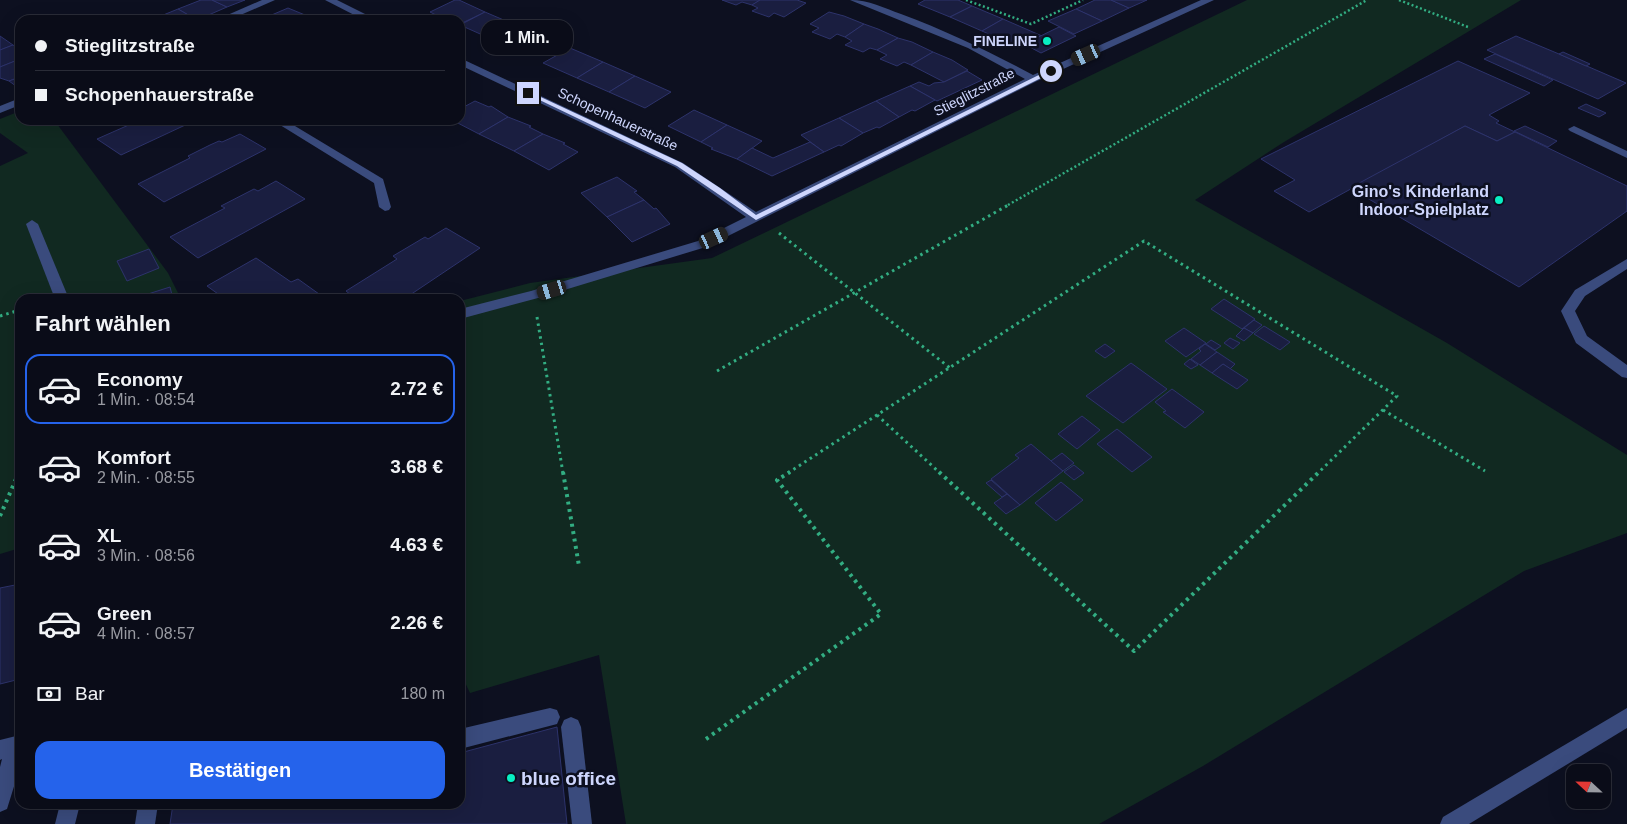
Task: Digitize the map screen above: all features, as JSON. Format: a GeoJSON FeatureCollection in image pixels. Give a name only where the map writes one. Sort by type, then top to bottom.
{"type":"FeatureCollection","features":[{"type":"Feature","properties":{"kind":"street"},"geometry":{"type":"LineString","coordinates":[[233,15],[270,0]]}},
{"type":"Feature","properties":{"kind":"street"},"geometry":{"type":"LineString","coordinates":[[330,0],[362,15]]}},
{"type":"Feature","properties":{"kind":"street"},"geometry":{"type":"LineString","coordinates":[[855,0],[922,25],[970,46],[1033,79]]}},
{"type":"Feature","properties":{"kind":"street","name":"Stieglitzstraße"},"geometry":{"type":"LineString","coordinates":[[465,313],[533,296],[702,244],[1033,79],[1209,0]]}},
{"type":"Feature","properties":{"kind":"street","name":"Schopenhauerstraße"},"geometry":{"type":"LineString","coordinates":[[465,63],[680,165],[756,218]]}},
{"type":"Feature","properties":{"kind":"street"},"geometry":{"type":"LineString","coordinates":[[0,110],[15,104]]}},
{"type":"Feature","properties":{"kind":"street"},"geometry":{"type":"LineString","coordinates":[[285,125],[379,181],[385,207]]}},
{"type":"Feature","properties":{"kind":"street"},"geometry":{"type":"LineString","coordinates":[[1574,129],[1627,155]]}},
{"type":"Feature","properties":{"kind":"street"},"geometry":{"type":"LineString","coordinates":[[32,224],[60,294]]}},
{"type":"Feature","properties":{"kind":"street"},"geometry":{"type":"LineString","coordinates":[[1627,262],[1580,293],[1568,311],[1581,339],[1627,373]]}},
{"type":"Feature","properties":{"kind":"street"},"geometry":{"type":"LineString","coordinates":[[1450,824],[1627,716]]}},
{"type":"Feature","properties":{"kind":"street"},"geometry":{"type":"LineString","coordinates":[[465,738],[550,717]]}},
{"type":"Feature","properties":{"kind":"street"},"geometry":{"type":"LineString","coordinates":[[570,727],[582,824]]}},
{"type":"Feature","properties":{"kind":"street"},"geometry":{"type":"LineString","coordinates":[[0,750],[15,746]]}},
{"type":"Feature","properties":{"kind":"street"},"geometry":{"type":"LineString","coordinates":[[0,802],[15,750]]}},
{"type":"Feature","properties":{"kind":"street"},"geometry":{"type":"LineString","coordinates":[[65,824],[69,809]]}},
{"type":"Feature","properties":{"kind":"street"},"geometry":{"type":"LineString","coordinates":[[145,824],[147,809]]}},
{"type":"Feature","properties":{"kind":"path"},"geometry":{"type":"LineString","coordinates":[[966,0],[1031,24],[1083,0]]}},
{"type":"Feature","properties":{"kind":"path"},"geometry":{"type":"LineString","coordinates":[[716,371],[1367,0]]}},
{"type":"Feature","properties":{"kind":"path"},"geometry":{"type":"LineString","coordinates":[[1399,0],[1468,27]]}},
{"type":"Feature","properties":{"kind":"path"},"geometry":{"type":"LineString","coordinates":[[756,218],[780,233],[950,368]]}},
{"type":"Feature","properties":{"kind":"path"},"geometry":{"type":"LineString","coordinates":[[706,739],[881,614],[777,480],[1144,241],[1397,396],[1134,651],[877,415]]}},
{"type":"Feature","properties":{"kind":"path"},"geometry":{"type":"LineString","coordinates":[[533,296],[579,566]]}},
{"type":"Feature","properties":{"kind":"path"},"geometry":{"type":"LineString","coordinates":[[0,316],[15,312]]}},
{"type":"Feature","properties":{"kind":"path"},"geometry":{"type":"LineString","coordinates":[[1383,410],[1485,471]]}},
{"type":"Feature","properties":{"kind":"path"},"geometry":{"type":"LineString","coordinates":[[0,516],[15,482]]}},
{"type":"Feature","properties":{"kind":"green space"},"geometry":{"type":"Polygon","coordinates":[[[1247,0],[1521,0],[1284,142],[1195,200],[1447,343],[1627,455],[1627,533],[1524,571],[1203,766],[1099,824],[626,824],[599,655],[470,693],[465,682],[465,300],[530,283],[712,258],[1247,0]]]}},
{"type":"Feature","properties":{"kind":"green space"},"geometry":{"type":"Polygon","coordinates":[[[15,113],[15,125],[58,125],[168,273],[178,294],[15,294],[15,550],[0,554],[0,166],[28,153],[0,133],[0,119],[15,113]]]}},
{"type":"Feature","properties":{"kind":"building"},"geometry":{"type":"Polygon","coordinates":[[[201,0],[212,0],[227,7],[209,15],[188,15],[178,9],[201,0]]]}},
{"type":"Feature","properties":{"kind":"building"},"geometry":{"type":"Polygon","coordinates":[[[212,0],[245,0],[227,7],[212,0]]]}},
{"type":"Feature","properties":{"kind":"building"},"geometry":{"type":"Polygon","coordinates":[[[455,0],[459,0],[485,12],[465,22],[465,15],[436,15],[430,12],[455,0]]]}},
{"type":"Feature","properties":{"kind":"building"},"geometry":{"type":"Polygon","coordinates":[[[722,0],[760,0],[752,5],[742,2],[736,5],[722,0]]]}},
{"type":"Feature","properties":{"kind":"building"},"geometry":{"type":"Polygon","coordinates":[[[760,0],[797,0],[806,3],[784,17],[774,13],[769,17],[752,11],[758,8],[752,5],[760,0]]]}},
{"type":"Feature","properties":{"kind":"building"},"geometry":{"type":"Polygon","coordinates":[[[925,0],[958,0],[972,6],[950,17],[918,4],[925,0]]]}},
{"type":"Feature","properties":{"kind":"building"},"geometry":{"type":"Polygon","coordinates":[[[1095,0],[1111,0],[1129,8],[1102,21],[1076,9],[1095,0]]]}},
{"type":"Feature","properties":{"kind":"building"},"geometry":{"type":"Polygon","coordinates":[[[1111,0],[1147,0],[1129,8],[1111,0]]]}},
{"type":"Feature","properties":{"kind":"building"},"geometry":{"type":"Polygon","coordinates":[[[972,6],[1003,19],[982,31],[950,17],[972,6]]]}},
{"type":"Feature","properties":{"kind":"building"},"geometry":{"type":"Polygon","coordinates":[[[288,8],[305,15],[303,15],[272,15],[288,8]]]}},
{"type":"Feature","properties":{"kind":"building"},"geometry":{"type":"Polygon","coordinates":[[[178,9],[188,15],[163,15],[178,9]]]}},
{"type":"Feature","properties":{"kind":"building"},"geometry":{"type":"Polygon","coordinates":[[[1076,9],[1102,21],[1074,34],[1048,21],[1076,9]]]}},
{"type":"Feature","properties":{"kind":"building"},"geometry":{"type":"Polygon","coordinates":[[[485,12],[513,24],[487,37],[465,27],[465,22],[485,12]]]}},
{"type":"Feature","properties":{"kind":"building"},"geometry":{"type":"Polygon","coordinates":[[[829,12],[864,24],[845,37],[837,34],[830,39],[812,32],[819,28],[810,24],[829,12]]]}},
{"type":"Feature","properties":{"kind":"building"},"geometry":{"type":"Polygon","coordinates":[[[1003,19],[1042,36],[1018,47],[982,31],[1003,19]]]}},
{"type":"Feature","properties":{"kind":"building"},"geometry":{"type":"Polygon","coordinates":[[[513,24],[544,37],[518,51],[487,37],[513,24]]]}},
{"type":"Feature","properties":{"kind":"building"},"geometry":{"type":"Polygon","coordinates":[[[864,24],[898,38],[877,50],[870,48],[863,52],[845,45],[852,41],[845,37],[864,24]]]}},
{"type":"Feature","properties":{"kind":"building"},"geometry":{"type":"Polygon","coordinates":[[[1059,27],[1076,36],[1041,53],[1024,44],[1059,27]]]}},
{"type":"Feature","properties":{"kind":"building"},"geometry":{"type":"Polygon","coordinates":[[[0,36],[13,45],[0,50],[0,36]]]}},
{"type":"Feature","properties":{"kind":"building"},"geometry":{"type":"Polygon","coordinates":[[[1516,36],[1626,83],[1598,99],[1487,50],[1516,36]]]}},
{"type":"Feature","properties":{"kind":"building"},"geometry":{"type":"Polygon","coordinates":[[[898,38],[933,52],[911,65],[904,62],[897,66],[880,59],[887,55],[877,50],[898,38]]]}},
{"type":"Feature","properties":{"kind":"building"},"geometry":{"type":"Polygon","coordinates":[[[13,45],[15,46],[15,61],[0,67],[0,50],[13,45]]]}},
{"type":"Feature","properties":{"kind":"building"},"geometry":{"type":"Polygon","coordinates":[[[570,48],[603,62],[577,78],[543,63],[570,48]]]}},
{"type":"Feature","properties":{"kind":"building"},"geometry":{"type":"Polygon","coordinates":[[[933,52],[952,60],[968,70],[944,82],[911,65],[933,52]]]}},
{"type":"Feature","properties":{"kind":"building"},"geometry":{"type":"Polygon","coordinates":[[[1563,52],[1590,64],[1586,66],[1559,54],[1563,52]]]}},
{"type":"Feature","properties":{"kind":"building"},"geometry":{"type":"Polygon","coordinates":[[[1495,54],[1553,80],[1544,86],[1484,59],[1495,54]]]}},
{"type":"Feature","properties":{"kind":"building"},"geometry":{"type":"Polygon","coordinates":[[[15,61],[15,79],[9,81],[0,78],[0,67],[15,61]]]}},
{"type":"Feature","properties":{"kind":"building"},"geometry":{"type":"Polygon","coordinates":[[[1458,61],[1530,93],[1489,115],[1499,121],[1496,123],[1515,132],[1497,141],[1465,126],[1309,212],[1274,191],[1295,180],[1261,159],[1458,61]]]}},
{"type":"Feature","properties":{"kind":"building"},"geometry":{"type":"Polygon","coordinates":[[[603,62],[635,76],[609,92],[577,78],[603,62]]]}},
{"type":"Feature","properties":{"kind":"building"},"geometry":{"type":"Polygon","coordinates":[[[967,71],[982,80],[937,101],[910,86],[919,82],[929,86],[934,83],[944,82],[967,71]]]}},
{"type":"Feature","properties":{"kind":"building"},"geometry":{"type":"Polygon","coordinates":[[[635,76],[671,92],[645,108],[609,92],[635,76]]]}},
{"type":"Feature","properties":{"kind":"building"},"geometry":{"type":"Polygon","coordinates":[[[15,79],[15,85],[9,81],[15,79]]]}},
{"type":"Feature","properties":{"kind":"building"},"geometry":{"type":"Polygon","coordinates":[[[910,86],[935,100],[899,117],[876,101],[910,86]]]}},
{"type":"Feature","properties":{"kind":"building"},"geometry":{"type":"Polygon","coordinates":[[[475,101],[489,107],[491,106],[508,117],[479,134],[462,125],[465,125],[465,106],[475,101]]]}},
{"type":"Feature","properties":{"kind":"building"},"geometry":{"type":"Polygon","coordinates":[[[876,101],[899,117],[879,128],[877,127],[863,133],[839,118],[876,101]]]}},
{"type":"Feature","properties":{"kind":"building"},"geometry":{"type":"Polygon","coordinates":[[[1586,104],[1606,113],[1599,117],[1578,108],[1586,104]]]}},
{"type":"Feature","properties":{"kind":"building"},"geometry":{"type":"Polygon","coordinates":[[[694,110],[727,125],[701,142],[668,126],[694,110]]]}},
{"type":"Feature","properties":{"kind":"building"},"geometry":{"type":"Polygon","coordinates":[[[508,117],[531,126],[529,127],[543,134],[514,151],[479,134],[508,117]]]}},
{"type":"Feature","properties":{"kind":"building"},"geometry":{"type":"Polygon","coordinates":[[[839,118],[863,133],[841,146],[839,145],[824,152],[801,135],[839,118]]]}},
{"type":"Feature","properties":{"kind":"building"},"geometry":{"type":"Polygon","coordinates":[[[129,125],[185,125],[121,155],[97,139],[129,125]]]}},
{"type":"Feature","properties":{"kind":"building"},"geometry":{"type":"Polygon","coordinates":[[[727,125],[762,141],[737,159],[711,149],[713,148],[701,142],[727,125]]]}},
{"type":"Feature","properties":{"kind":"building","name":"Gino's Kinderland Indoor-Spielplatz"},"geometry":{"type":"Polygon","coordinates":[[[1465,126],[1497,141],[1515,132],[1627,186],[1627,211],[1519,287],[1350,188],[1465,126]]]}},
{"type":"Feature","properties":{"kind":"building"},"geometry":{"type":"Polygon","coordinates":[[[1525,126],[1557,141],[1548,147],[1514,131],[1525,126]]]}},
{"type":"Feature","properties":{"kind":"building"},"geometry":{"type":"Polygon","coordinates":[[[240,134],[266,149],[164,202],[138,184],[190,158],[188,156],[210,145],[240,134]]]}},
{"type":"Feature","properties":{"kind":"building"},"geometry":{"type":"Polygon","coordinates":[[[543,134],[565,143],[563,144],[578,152],[549,170],[514,151],[543,134]]]}},
{"type":"Feature","properties":{"kind":"building"},"geometry":{"type":"Polygon","coordinates":[[[810,142],[824,152],[772,176],[737,159],[752,148],[773,158],[810,142]]]}},
{"type":"Feature","properties":{"kind":"building"},"geometry":{"type":"Polygon","coordinates":[[[617,177],[637,191],[634,192],[644,200],[607,217],[581,193],[617,177]]]}},
{"type":"Feature","properties":{"kind":"building"},"geometry":{"type":"Polygon","coordinates":[[[276,181],[305,199],[198,258],[170,237],[225,208],[221,206],[254,189],[258,191],[276,181]]]}},
{"type":"Feature","properties":{"kind":"building"},"geometry":{"type":"Polygon","coordinates":[[[644,200],[654,209],[656,208],[670,224],[632,242],[607,217],[644,200]]]}},
{"type":"Feature","properties":{"kind":"building"},"geometry":{"type":"Polygon","coordinates":[[[446,228],[480,248],[411,294],[350,294],[346,291],[397,259],[393,256],[425,237],[428,239],[446,228]]]}},
{"type":"Feature","properties":{"kind":"building"},"geometry":{"type":"Polygon","coordinates":[[[149,249],[159,268],[127,281],[117,261],[149,249]]]}},
{"type":"Feature","properties":{"kind":"building"},"geometry":{"type":"Polygon","coordinates":[[[256,258],[291,282],[298,279],[319,294],[218,294],[207,286],[256,258]]]}},
{"type":"Feature","properties":{"kind":"building"},"geometry":{"type":"Polygon","coordinates":[[[170,287],[172,294],[148,294],[170,287]]]}},
{"type":"Feature","properties":{"kind":"building"},"geometry":{"type":"Polygon","coordinates":[[[1224,299],[1255,319],[1242,329],[1211,309],[1224,299]]]}},
{"type":"Feature","properties":{"kind":"building"},"geometry":{"type":"Polygon","coordinates":[[[1254,320],[1262,325],[1253,333],[1244,328],[1254,320]]]}},
{"type":"Feature","properties":{"kind":"building"},"geometry":{"type":"Polygon","coordinates":[[[1264,326],[1290,342],[1280,350],[1254,334],[1264,326]]]}},
{"type":"Feature","properties":{"kind":"building"},"geometry":{"type":"Polygon","coordinates":[[[1184,328],[1206,343],[1186,357],[1165,341],[1184,328]]]}},
{"type":"Feature","properties":{"kind":"building"},"geometry":{"type":"Polygon","coordinates":[[[1244,328],[1253,333],[1244,341],[1236,336],[1244,328]]]}},
{"type":"Feature","properties":{"kind":"building"},"geometry":{"type":"Polygon","coordinates":[[[1230,338],[1240,343],[1233,349],[1224,343],[1230,338]]]}},
{"type":"Feature","properties":{"kind":"building"},"geometry":{"type":"Polygon","coordinates":[[[1211,340],[1221,346],[1215,350],[1206,344],[1211,340]]]}},
{"type":"Feature","properties":{"kind":"building"},"geometry":{"type":"Polygon","coordinates":[[[1105,344],[1115,351],[1105,358],[1095,351],[1105,344]]]}},
{"type":"Feature","properties":{"kind":"building"},"geometry":{"type":"Polygon","coordinates":[[[1205,344],[1217,352],[1200,365],[1191,359],[1201,351],[1199,349],[1205,344]]]}},
{"type":"Feature","properties":{"kind":"building"},"geometry":{"type":"Polygon","coordinates":[[[1217,352],[1235,364],[1230,369],[1223,364],[1212,373],[1200,365],[1217,352]]]}},
{"type":"Feature","properties":{"kind":"building"},"geometry":{"type":"Polygon","coordinates":[[[1190,359],[1198,365],[1191,369],[1184,364],[1190,359]]]}},
{"type":"Feature","properties":{"kind":"building"},"geometry":{"type":"Polygon","coordinates":[[[1131,363],[1167,389],[1123,423],[1086,396],[1131,363]]]}},
{"type":"Feature","properties":{"kind":"building"},"geometry":{"type":"Polygon","coordinates":[[[1223,364],[1248,380],[1237,389],[1212,373],[1223,364]]]}},
{"type":"Feature","properties":{"kind":"building"},"geometry":{"type":"Polygon","coordinates":[[[1172,389],[1204,412],[1185,428],[1163,412],[1166,411],[1155,402],[1172,389]]]}},
{"type":"Feature","properties":{"kind":"building"},"geometry":{"type":"Polygon","coordinates":[[[1082,416],[1100,430],[1077,449],[1058,434],[1082,416]]]}},
{"type":"Feature","properties":{"kind":"building"},"geometry":{"type":"Polygon","coordinates":[[[1117,429],[1152,457],[1132,472],[1097,444],[1117,429]]]}},
{"type":"Feature","properties":{"kind":"building"},"geometry":{"type":"Polygon","coordinates":[[[1031,444],[1063,471],[1020,505],[991,479],[1019,458],[1015,455],[1031,444]]]}},
{"type":"Feature","properties":{"kind":"building"},"geometry":{"type":"Polygon","coordinates":[[[1062,453],[1074,463],[1063,471],[1051,461],[1062,453]]]}},
{"type":"Feature","properties":{"kind":"building"},"geometry":{"type":"Polygon","coordinates":[[[1074,465],[1084,473],[1074,480],[1064,472],[1074,465]]]}},
{"type":"Feature","properties":{"kind":"building"},"geometry":{"type":"Polygon","coordinates":[[[991,480],[1007,494],[1002,497],[986,483],[991,480]]]}},
{"type":"Feature","properties":{"kind":"building"},"geometry":{"type":"Polygon","coordinates":[[[1061,482],[1083,500],[1056,521],[1035,503],[1061,482]]]}},
{"type":"Feature","properties":{"kind":"building"},"geometry":{"type":"Polygon","coordinates":[[[1007,494],[1020,505],[1006,514],[994,503],[1007,494]]]}},
{"type":"Feature","properties":{"kind":"building"},"geometry":{"type":"Polygon","coordinates":[[[15,585],[15,680],[0,684],[0,588],[15,585]]]}},
{"type":"Feature","properties":{"kind":"building","name":"blue office"},"geometry":{"type":"Polygon","coordinates":[[[557,727],[567,824],[170,824],[172,809],[465,809],[465,752],[557,727]]]}},
{"type":"Feature","properties":{"kind":"place","name":"FINELINE"},"geometry":{"type":"Point","coordinates":[1047,41]}},
{"type":"Feature","properties":{"kind":"place","name":"Gino's Kinderland Indoor-Spielplatz"},"geometry":{"type":"Point","coordinates":[1499,200]}},
{"type":"Feature","properties":{"kind":"place","name":"blue office"},"geometry":{"type":"Point","coordinates":[511,778]}},
{"type":"Feature","properties":{"kind":"route"},"geometry":{"type":"LineString","coordinates":[[528,93],[680,165],[756,218],[1051,71]]}}]}
